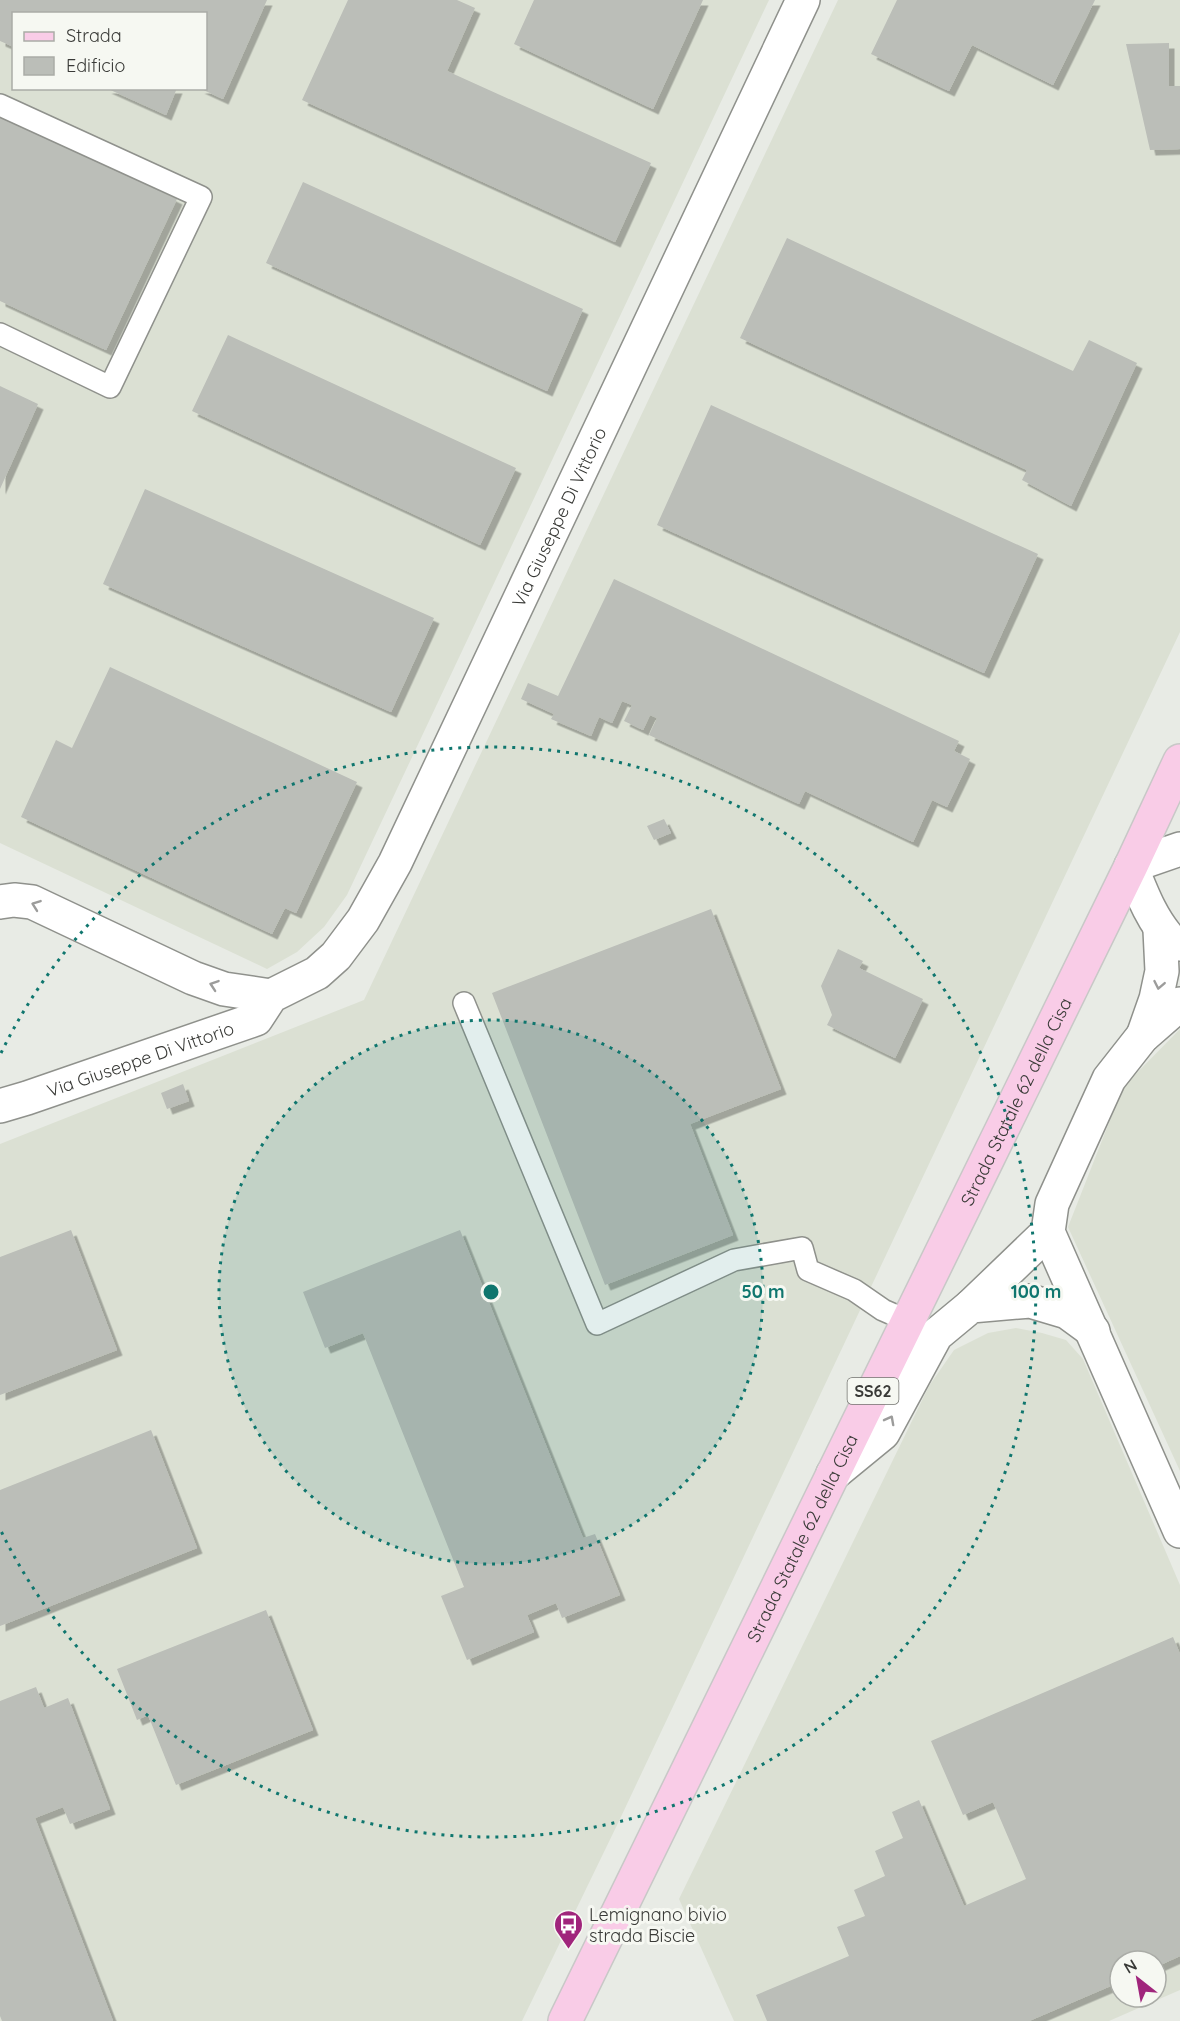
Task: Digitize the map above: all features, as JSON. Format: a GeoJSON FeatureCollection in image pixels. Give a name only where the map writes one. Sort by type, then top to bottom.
{"type":"FeatureCollection","features":[{"type":"Feature","properties":{"kind":"main road","name":"Strada Statale 62 della Cisa"},"geometry":{"type":"LineString","coordinates":[[565,2021],[1131,866],[1180,761]]}},
{"type":"Feature","properties":{"kind":"street","name":"Via Giuseppe Di Vittorio"},"geometry":{"type":"LineString","coordinates":[[0,1106],[256,1019],[271,996],[317,973],[336,956],[363,920],[395,863],[804,0]]}},
{"type":"Feature","properties":{"kind":"street"},"geometry":{"type":"LineString","coordinates":[[1142,1037],[1156,999],[1170,937],[1147,905],[1131,866],[1180,849]]}},
{"type":"Feature","properties":{"kind":"street"},"geometry":{"type":"LineString","coordinates":[[0,902],[14,900],[32,902],[193,978],[224,989],[271,996]]}},
{"type":"Feature","properties":{"kind":"street"},"geometry":{"type":"LineString","coordinates":[[1180,1004],[1142,1037],[1109,1079],[1052,1204],[1048,1232],[1180,1531]]}},
{"type":"Feature","properties":{"kind":"street"},"geometry":{"type":"LineString","coordinates":[[833,1474],[883,1433],[936,1335],[971,1306],[1048,1232]]}},
{"type":"Feature","properties":{"kind":"street"},"geometry":{"type":"LineString","coordinates":[[971,1306],[1030,1301],[1066,1312],[1093,1331]]}},
{"type":"Feature","properties":{"kind":"lane"},"geometry":{"type":"LineString","coordinates":[[0,105],[201,197],[110,387],[0,334]]}},
{"type":"Feature","properties":{"kind":"lane"},"geometry":{"type":"LineString","coordinates":[[464,1003],[597,1324],[734,1260],[802,1248],[808,1270],[854,1290],[883,1310],[908,1321]]}},
{"type":"Feature","properties":{"kind":"shaded area"},"geometry":{"type":"Polygon","coordinates":[[[0,0],[769,0],[347,895],[324,927],[297,952],[267,969],[0,843],[0,0]]]}},
{"type":"Feature","properties":{"kind":"shaded area"},"geometry":{"type":"Polygon","coordinates":[[[838,0],[1180,0],[1180,632],[619,1821],[522,2021],[0,2021],[0,1144],[364,1000],[838,0]]]}},
{"type":"Feature","properties":{"kind":"shaded area"},"geometry":{"type":"Polygon","coordinates":[[[1180,1029],[1180,1471],[1068,1227],[1123,1087],[1180,1029]]]}},
{"type":"Feature","properties":{"kind":"shaded area"},"geometry":{"type":"Polygon","coordinates":[[[1016,1328],[1066,1340],[1083,1359],[1180,1585],[1180,1990],[1168,1995],[1168,1949],[1108,1949],[1108,2009],[1136,2009],[1109,2021],[734,2021],[679,1899],[929,1386],[954,1350],[988,1333],[1016,1328]]]}},
{"type":"Feature","properties":{"kind":"building"},"geometry":{"type":"Polygon","coordinates":[[[0,0],[267,0],[223,99],[203,90],[207,90],[207,12],[12,12],[12,46],[0,41],[0,0]]]}},
{"type":"Feature","properties":{"kind":"building"},"geometry":{"type":"Polygon","coordinates":[[[348,0],[457,0],[475,8],[447,71],[651,163],[615,242],[302,100],[348,0]]]}},
{"type":"Feature","properties":{"kind":"building"},"geometry":{"type":"Polygon","coordinates":[[[534,0],[703,0],[653,109],[514,44],[534,0]]]}},
{"type":"Feature","properties":{"kind":"building"},"geometry":{"type":"Polygon","coordinates":[[[897,0],[1095,0],[1053,85],[972,45],[949,91],[871,54],[897,0]]]}},
{"type":"Feature","properties":{"kind":"building"},"geometry":{"type":"Polygon","coordinates":[[[1169,43],[1169,86],[1180,86],[1180,149],[1150,150],[1126,44],[1169,43]]]}},
{"type":"Feature","properties":{"kind":"building"},"geometry":{"type":"Polygon","coordinates":[[[110,90],[176,90],[166,115],[110,90]]]}},
{"type":"Feature","properties":{"kind":"building"},"geometry":{"type":"Polygon","coordinates":[[[0,116],[177,199],[106,350],[0,301],[0,116]]]}},
{"type":"Feature","properties":{"kind":"building"},"geometry":{"type":"Polygon","coordinates":[[[303,182],[583,309],[547,391],[266,263],[303,182]]]}},
{"type":"Feature","properties":{"kind":"building"},"geometry":{"type":"Polygon","coordinates":[[[787,238],[1073,371],[1089,340],[1137,363],[1071,506],[1022,480],[1027,470],[740,338],[787,238]]]}},
{"type":"Feature","properties":{"kind":"building"},"geometry":{"type":"Polygon","coordinates":[[[228,335],[516,468],[480,545],[192,411],[228,335]]]}},
{"type":"Feature","properties":{"kind":"building"},"geometry":{"type":"Polygon","coordinates":[[[0,386],[38,404],[0,489],[0,386]]]}},
{"type":"Feature","properties":{"kind":"building"},"geometry":{"type":"Polygon","coordinates":[[[711,405],[1038,554],[984,673],[657,525],[711,405]]]}},
{"type":"Feature","properties":{"kind":"building"},"geometry":{"type":"Polygon","coordinates":[[[145,489],[434,618],[391,712],[103,584],[145,489]]]}},
{"type":"Feature","properties":{"kind":"building"},"geometry":{"type":"Polygon","coordinates":[[[614,579],[959,741],[954,751],[970,759],[947,807],[932,800],[913,842],[805,791],[799,804],[649,735],[657,718],[650,715],[643,730],[624,721],[632,705],[622,701],[612,723],[599,717],[591,736],[551,719],[554,714],[521,699],[528,683],[558,696],[614,579]]]}},
{"type":"Feature","properties":{"kind":"building"},"geometry":{"type":"Polygon","coordinates":[[[110,667],[357,782],[296,913],[285,908],[272,934],[21,817],[56,740],[72,748],[110,667]]]}},
{"type":"Feature","properties":{"kind":"building"},"geometry":{"type":"Polygon","coordinates":[[[664,819],[671,833],[654,840],[647,826],[664,819]]]}},
{"type":"Feature","properties":{"kind":"building"},"geometry":{"type":"Polygon","coordinates":[[[711,909],[781,1089],[690,1124],[733,1235],[605,1285],[492,993],[711,909]]]}},
{"type":"Feature","properties":{"kind":"building"},"geometry":{"type":"Polygon","coordinates":[[[838,949],[863,961],[859,968],[923,999],[895,1058],[827,1025],[832,1015],[821,986],[838,949]]]}},
{"type":"Feature","properties":{"kind":"building"},"geometry":{"type":"Polygon","coordinates":[[[183,1084],[189,1101],[167,1109],[161,1093],[183,1084]]]}},
{"type":"Feature","properties":{"kind":"building"},"geometry":{"type":"Polygon","coordinates":[[[71,1230],[117,1350],[0,1395],[0,1257],[71,1230]]]}},
{"type":"Feature","properties":{"kind":"building"},"geometry":{"type":"Polygon","coordinates":[[[460,1230],[583,1538],[595,1534],[620,1595],[562,1618],[556,1603],[527,1615],[534,1632],[467,1660],[441,1596],[464,1587],[363,1333],[325,1348],[303,1292],[460,1230]]]}},
{"type":"Feature","properties":{"kind":"building"},"geometry":{"type":"Polygon","coordinates":[[[151,1430],[197,1548],[0,1626],[0,1490],[151,1430]]]}},
{"type":"Feature","properties":{"kind":"building"},"geometry":{"type":"Polygon","coordinates":[[[266,1610],[313,1730],[176,1785],[148,1715],[137,1720],[117,1669],[266,1610]]]}},
{"type":"Feature","properties":{"kind":"building"},"geometry":{"type":"Polygon","coordinates":[[[1173,1637],[1180,1654],[1180,1956],[1168,1962],[1168,1949],[1108,1949],[1108,1987],[1029,2021],[767,2021],[756,1995],[849,1956],[837,1927],[865,1916],[854,1890],[885,1876],[875,1851],[903,1838],[892,1812],[919,1800],[964,1906],[1026,1879],[993,1802],[963,1815],[931,1741],[1173,1637]]]}},
{"type":"Feature","properties":{"kind":"building"},"geometry":{"type":"Polygon","coordinates":[[[36,1687],[44,1708],[68,1698],[110,1809],[70,1824],[63,1807],[35,1818],[113,2021],[2,2021],[0,2016],[0,1701],[36,1687]]]}},
{"type":"Feature","properties":{"kind":"place","name":"Lemignano bivio strada Biscie"},"geometry":{"type":"Point","coordinates":[568,1950]}}]}
